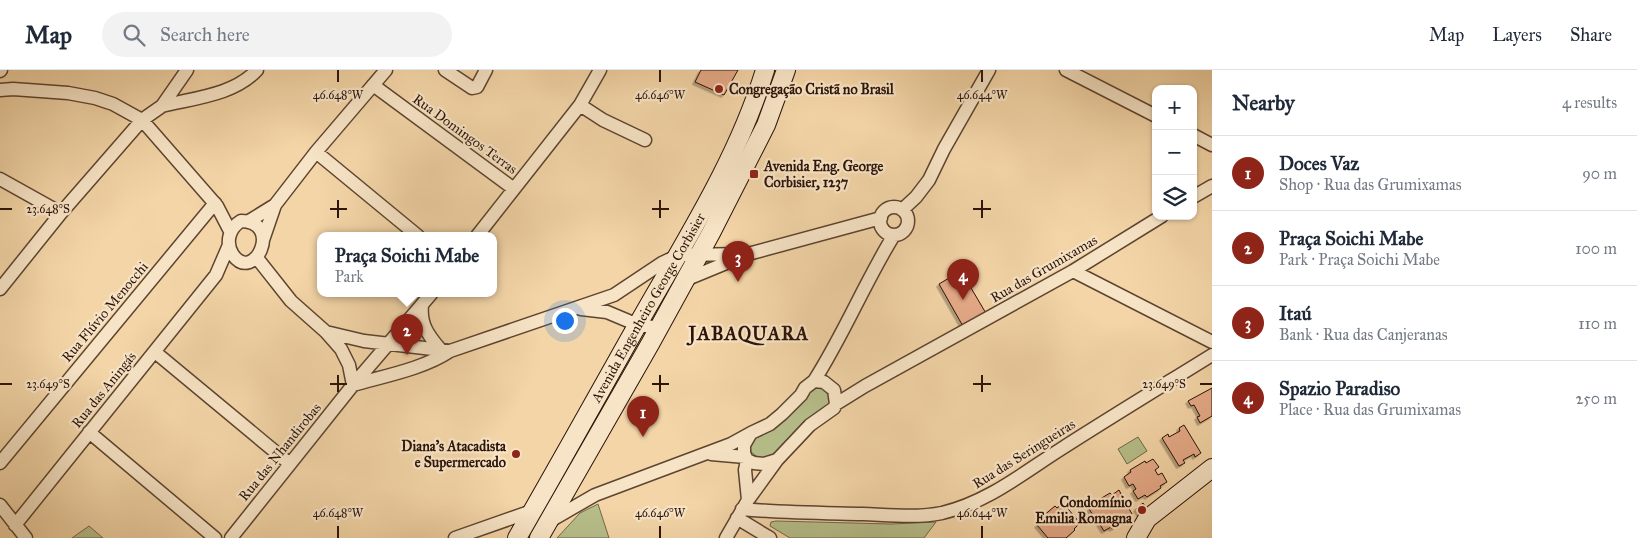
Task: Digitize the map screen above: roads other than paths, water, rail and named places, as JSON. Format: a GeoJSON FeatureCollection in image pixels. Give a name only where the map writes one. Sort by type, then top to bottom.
{"type":"FeatureCollection","features":[{"type":"Feature","properties":{"kind":"main road","name":"Avenida Engenheiro George Corbisier"},"geometry":{"type":"LineString","coordinates":[[517,538],[679,255],[730,158],[748,118],[766,70]]}},
{"type":"Feature","properties":{"kind":"main road","name":"Avenida Engenheiro George Corbisier"},"geometry":{"type":"LineString","coordinates":[[543,531],[660,328],[724,210],[766,125],[786,70]]}},
{"type":"Feature","properties":{"kind":"main road"},"geometry":{"type":"LineString","coordinates":[[1139,533],[1152,525],[1212,468]]}},
{"type":"Feature","properties":{"kind":"main road"},"geometry":{"type":"LineString","coordinates":[[1191,488],[1212,478]]}},
{"type":"Feature","properties":{"kind":"street"},"geometry":{"type":"LineString","coordinates":[[0,289],[61,213],[142,120],[162,106],[187,70]]}},
{"type":"Feature","properties":{"kind":"street"},"geometry":{"type":"LineString","coordinates":[[162,106],[230,89],[251,77],[258,70]]}},
{"type":"Feature","properties":{"kind":"street"},"geometry":{"type":"LineString","coordinates":[[262,242],[275,205],[316,152],[386,70]]}},
{"type":"Feature","properties":{"kind":"street"},"geometry":{"type":"LineString","coordinates":[[445,70],[472,88],[477,87],[486,70]]}},
{"type":"Feature","properties":{"kind":"street"},"geometry":{"type":"LineString","coordinates":[[480,232],[580,105],[600,70]]}},
{"type":"Feature","properties":{"kind":"street"},"geometry":{"type":"LineString","coordinates":[[902,210],[916,197],[929,180],[944,149],[989,70]]}},
{"type":"Feature","properties":{"kind":"street"},"geometry":{"type":"LineString","coordinates":[[1066,70],[1152,114]]}},
{"type":"Feature","properties":{"kind":"street","name":"Rua Domingos Terras"},"geometry":{"type":"LineString","coordinates":[[373,86],[514,190]]}},
{"type":"Feature","properties":{"kind":"street"},"geometry":{"type":"LineString","coordinates":[[0,90],[13,89],[68,93],[95,98],[113,104],[142,120],[216,204],[230,231],[229,245],[231,252],[237,259],[251,260],[291,301],[326,332],[346,356],[353,385],[427,363],[441,357],[445,350]]}},
{"type":"Feature","properties":{"kind":"street"},"geometry":{"type":"LineString","coordinates":[[580,105],[603,120],[646,140]]}},
{"type":"Feature","properties":{"kind":"street"},"geometry":{"type":"LineString","coordinates":[[1197,137],[1212,145]]}},
{"type":"Feature","properties":{"kind":"street"},"geometry":{"type":"LineString","coordinates":[[316,152],[413,232]]}},
{"type":"Feature","properties":{"kind":"street"},"geometry":{"type":"LineString","coordinates":[[0,179],[61,213]]}},
{"type":"Feature","properties":{"kind":"street"},"geometry":{"type":"LineString","coordinates":[[1197,195],[1212,186]]}},
{"type":"Feature","properties":{"kind":"street"},"geometry":{"type":"LineString","coordinates":[[216,204],[245,221],[256,224],[261,231],[261,252],[251,260]]}},
{"type":"Feature","properties":{"kind":"street","name":"Rua Flúvio Menocchi"},"geometry":{"type":"LineString","coordinates":[[0,463],[216,204]]}},
{"type":"Feature","properties":{"kind":"street"},"geometry":{"type":"LineString","coordinates":[[230,231],[236,224],[275,205]]}},
{"type":"Feature","properties":{"kind":"street"},"geometry":{"type":"LineString","coordinates":[[898,208],[902,210],[907,216],[908,225],[903,232],[890,233],[881,226],[882,214],[889,209],[898,208]]}},
{"type":"Feature","properties":{"kind":"street"},"geometry":{"type":"LineString","coordinates":[[685,280],[748,254],[881,218]]}},
{"type":"Feature","properties":{"kind":"street","name":"Rua das Grumixamas"},"geometry":{"type":"LineString","coordinates":[[726,538],[743,509],[777,460],[797,438],[827,414],[836,404],[865,386],[1073,271],[1156,220]]}},
{"type":"Feature","properties":{"kind":"street"},"geometry":{"type":"LineString","coordinates":[[543,531],[595,495],[731,444],[770,424],[782,414],[806,388],[819,381],[890,233]]}},
{"type":"Feature","properties":{"kind":"street","name":"Rua das Aningás"},"geometry":{"type":"LineString","coordinates":[[16,525],[216,275],[229,245]]}},
{"type":"Feature","properties":{"kind":"street"},"geometry":{"type":"LineString","coordinates":[[326,332],[350,338],[445,350],[614,295],[662,263],[679,255],[748,254]]}},
{"type":"Feature","properties":{"kind":"street","name":"Rua das Aningás"},"geometry":{"type":"LineString","coordinates":[[216,275],[251,260]]}},
{"type":"Feature","properties":{"kind":"street"},"geometry":{"type":"LineString","coordinates":[[1073,271],[1212,342]]}},
{"type":"Feature","properties":{"kind":"street"},"geometry":{"type":"LineString","coordinates":[[612,314],[614,295]]}},
{"type":"Feature","properties":{"kind":"street","name":"Rua das Nhandirobas"},"geometry":{"type":"LineString","coordinates":[[230,538],[353,385],[429,297]]}},
{"type":"Feature","properties":{"kind":"street"},"geometry":{"type":"LineString","coordinates":[[422,305],[422,322],[427,333],[445,350]]}},
{"type":"Feature","properties":{"kind":"street"},"geometry":{"type":"LineString","coordinates":[[576,308],[612,314],[638,324],[660,328]]}},
{"type":"Feature","properties":{"kind":"street"},"geometry":{"type":"LineString","coordinates":[[155,352],[290,464]]}},
{"type":"Feature","properties":{"kind":"street","name":"Rua das Seringueiras"},"geometry":{"type":"LineString","coordinates":[[743,509],[774,512],[917,516],[942,513],[968,505],[1010,483],[1212,354]]}},
{"type":"Feature","properties":{"kind":"street"},"geometry":{"type":"LineString","coordinates":[[819,381],[834,390],[836,404]]}},
{"type":"Feature","properties":{"kind":"street"},"geometry":{"type":"LineString","coordinates":[[89,432],[215,538]]}},
{"type":"Feature","properties":{"kind":"street"},"geometry":{"type":"LineString","coordinates":[[751,433],[744,445],[746,458],[743,509],[770,538]]}},
{"type":"Feature","properties":{"kind":"street"},"geometry":{"type":"LineString","coordinates":[[703,454],[720,454],[746,458],[754,463],[764,464],[777,460]]}},
{"type":"Feature","properties":{"kind":"street"},"geometry":{"type":"LineString","coordinates":[[570,483],[579,493],[595,495]]}},
{"type":"Feature","properties":{"kind":"street"},"geometry":{"type":"LineString","coordinates":[[0,505],[26,538]]}},
{"type":"Feature","properties":{"kind":"street"},"geometry":{"type":"LineString","coordinates":[[455,538],[532,511]]}},
{"type":"Feature","properties":{"kind":"street"},"geometry":{"type":"LineString","coordinates":[[480,530],[490,538]]}},
{"type":"Feature","properties":{"kind":"place","name":"Congregação Cristã no Brasil"},"geometry":{"type":"Point","coordinates":[719,89]}},
{"type":"Feature","properties":{"kind":"place","name":"Avenida Eng. George Corbisier, 1237"},"geometry":{"type":"Point","coordinates":[754,174]}},
{"type":"Feature","properties":{"kind":"place","name":"Itaú"},"geometry":{"type":"Point","coordinates":[738,282]}},
{"type":"Feature","properties":{"kind":"place","name":"Spazio Paradiso"},"geometry":{"type":"Point","coordinates":[963,300]}},
{"type":"Feature","properties":{"kind":"place","name":"Praça Soichi Mabe"},"geometry":{"type":"Point","coordinates":[407,355]}},
{"type":"Feature","properties":{"kind":"place","name":"Doces Vaz"},"geometry":{"type":"Point","coordinates":[643,437]}},
{"type":"Feature","properties":{"kind":"place","name":"Diana's Atacadista e Supermercado"},"geometry":{"type":"Point","coordinates":[516,454]}},
{"type":"Feature","properties":{"kind":"place","name":"Condomínio Emilia Romagna"},"geometry":{"type":"Point","coordinates":[1142,510]}},
{"type":"Feature","properties":{"kind":"district","name":"JABAQUARA"},"geometry":{"type":"Point","coordinates":[749,333]}}]}
